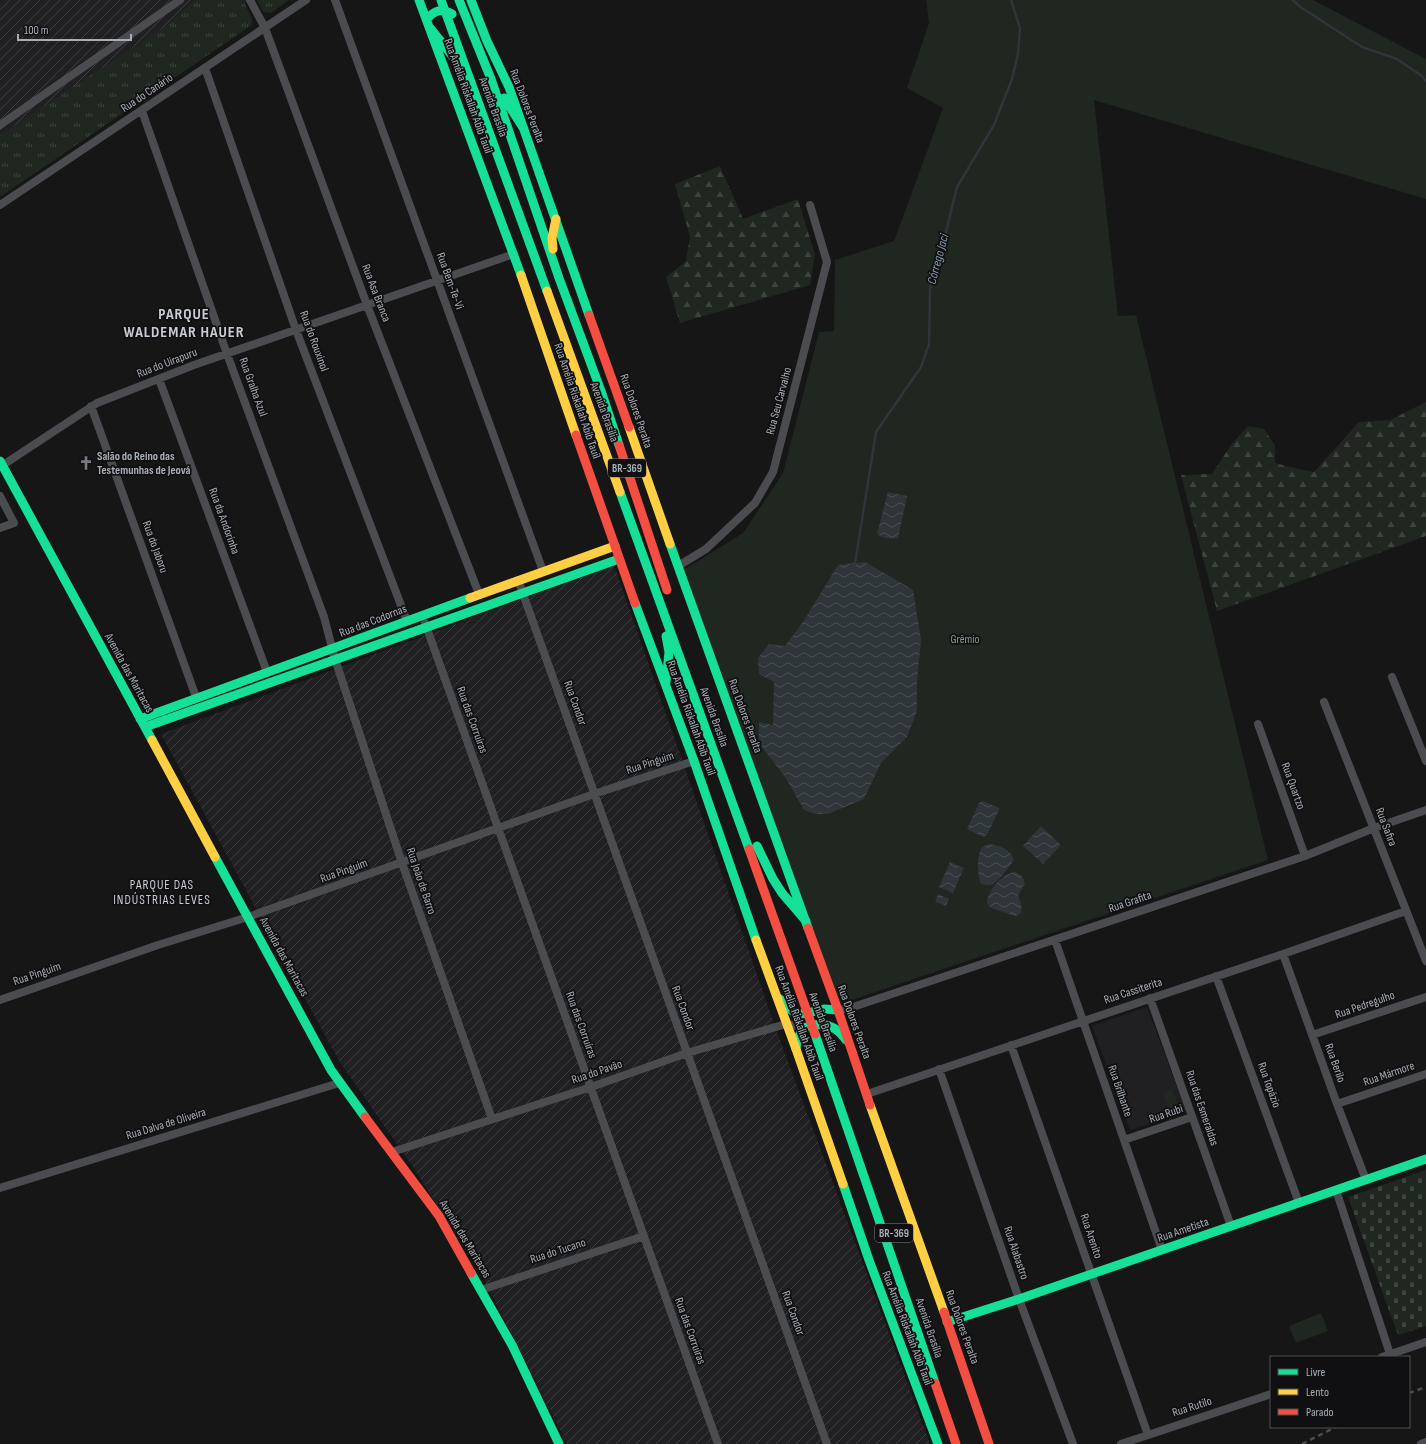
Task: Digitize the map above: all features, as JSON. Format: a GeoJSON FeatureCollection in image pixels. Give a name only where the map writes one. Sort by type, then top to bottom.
{"type":"FeatureCollection","features":[{"type":"Feature","properties":{"kind":"main road","name":"Rua Amélia Riskallah Abib Tauil"},"geometry":{"type":"LineString","coordinates":[[419,0],[514,254],[619,559],[666,682],[869,1260],[938,1444]]}},
{"type":"Feature","properties":{"kind":"main road","name":"Avenida Brasília"},"geometry":{"type":"LineString","coordinates":[[459,0],[491,79],[559,278],[602,391],[668,595]]}},
{"type":"Feature","properties":{"kind":"main road","name":"Rua Dolores Peralta"},"geometry":{"type":"LineString","coordinates":[[471,0],[487,40],[509,86],[678,566],[838,1010],[903,1201],[989,1444]]}},
{"type":"Feature","properties":{"kind":"main road"},"geometry":{"type":"LineString","coordinates":[[427,19],[433,12],[436,1]]}},
{"type":"Feature","properties":{"kind":"main road","name":"Avenida Brasília"},"geometry":{"type":"LineString","coordinates":[[436,1],[444,9],[658,596],[814,1012]]}},
{"type":"Feature","properties":{"kind":"main road"},"geometry":{"type":"LineString","coordinates":[[433,12],[444,9],[453,15],[481,56]]}},
{"type":"Feature","properties":{"kind":"main road"},"geometry":{"type":"LineString","coordinates":[[431,29],[454,58],[488,128]]}},
{"type":"Feature","properties":{"kind":"main road"},"geometry":{"type":"LineString","coordinates":[[491,79],[524,129]]}},
{"type":"Feature","properties":{"kind":"main road"},"geometry":{"type":"LineString","coordinates":[[556,219],[552,238],[559,278]]}},
{"type":"Feature","properties":{"kind":"main road","name":"Avenida das Maritacas"},"geometry":{"type":"LineString","coordinates":[[2,466],[331,1070],[339,1083],[439,1216],[512,1345],[559,1444]]}},
{"type":"Feature","properties":{"kind":"main road","name":"Rua das Codornas"},"geometry":{"type":"LineString","coordinates":[[140,718],[615,546]]}},
{"type":"Feature","properties":{"kind":"main road","name":"Rua das Codornas"},"geometry":{"type":"LineString","coordinates":[[145,727],[619,559]]}},
{"type":"Feature","properties":{"kind":"main road"},"geometry":{"type":"LineString","coordinates":[[658,596],[669,652],[666,682]]}},
{"type":"Feature","properties":{"kind":"main road"},"geometry":{"type":"LineString","coordinates":[[393,626],[398,638]]}},
{"type":"Feature","properties":{"kind":"main road"},"geometry":{"type":"LineString","coordinates":[[245,679],[249,691]]}},
{"type":"Feature","properties":{"kind":"main road","name":"Avenida Brasília"},"geometry":{"type":"LineString","coordinates":[[715,728],[814,1012],[812,1026],[956,1444]]}},
{"type":"Feature","properties":{"kind":"main road"},"geometry":{"type":"LineString","coordinates":[[757,846],[773,879],[782,893],[806,921]]}},
{"type":"Feature","properties":{"kind":"main road"},"geometry":{"type":"LineString","coordinates":[[814,1012],[827,1001],[828,985]]}},
{"type":"Feature","properties":{"kind":"main road"},"geometry":{"type":"LineString","coordinates":[[774,989],[789,1010],[800,1015],[838,1010]]}},
{"type":"Feature","properties":{"kind":"main road"},"geometry":{"type":"LineString","coordinates":[[796,1049],[800,1032],[812,1026],[826,1024],[834,1027],[843,1035],[851,1049]]}},
{"type":"Feature","properties":{"kind":"main road","name":"Avenida Brasília"},"geometry":{"type":"LineString","coordinates":[[812,1026],[881,1196]]}},
{"type":"Feature","properties":{"kind":"main road","name":"Rua Ametista"},"geometry":{"type":"LineString","coordinates":[[947,1322],[1019,1299],[1426,1160]]}},
{"type":"Feature","properties":{"kind":"main road"},"geometry":{"type":"LineString","coordinates":[[942,1376],[965,1444]]}},
{"type":"Feature","properties":{"kind":"street"},"geometry":{"type":"LineString","coordinates":[[0,125],[180,0]]}},
{"type":"Feature","properties":{"kind":"street","name":"Rua Asa Branca"},"geometry":{"type":"LineString","coordinates":[[250,0],[265,28],[367,305],[479,594]]}},
{"type":"Feature","properties":{"kind":"street","name":"Rua do Canário"},"geometry":{"type":"LineString","coordinates":[[0,206],[306,0]]}},
{"type":"Feature","properties":{"kind":"street","name":"Rua Bem-Te-Vi"},"geometry":{"type":"LineString","coordinates":[[335,0],[543,571]]}},
{"type":"Feature","properties":{"kind":"street","name":"Rua do Rouxinol"},"geometry":{"type":"LineString","coordinates":[[205,68],[296,330],[407,621]]}},
{"type":"Feature","properties":{"kind":"street","name":"Rua Gralha Azul"},"geometry":{"type":"LineString","coordinates":[[142,111],[228,354],[324,617],[332,649]]}},
{"type":"Feature","properties":{"kind":"street","name":"Rua Seu Carvalho"},"geometry":{"type":"LineString","coordinates":[[678,566],[706,549],[755,503],[773,472],[827,262],[810,205]]}},
{"type":"Feature","properties":{"kind":"street","name":"Rua do Uirapuru"},"geometry":{"type":"LineString","coordinates":[[2,466],[97,403],[228,354],[514,254]]}},
{"type":"Feature","properties":{"kind":"street","name":"Rua da Andorinha"},"geometry":{"type":"LineString","coordinates":[[159,379],[267,672]]}},
{"type":"Feature","properties":{"kind":"street","name":"Rua do Jaboru"},"geometry":{"type":"LineString","coordinates":[[91,406],[196,697]]}},
{"type":"Feature","properties":{"kind":"street"},"geometry":{"type":"LineString","coordinates":[[0,496],[14,523],[0,528]]}},
{"type":"Feature","properties":{"kind":"street","name":"Rua Condor"},"geometry":{"type":"LineString","coordinates":[[518,580],[827,1444]]}},
{"type":"Feature","properties":{"kind":"street","name":"Rua das Corruíras"},"geometry":{"type":"LineString","coordinates":[[422,615],[718,1444]]}},
{"type":"Feature","properties":{"kind":"street","name":"Rua João de Barro"},"geometry":{"type":"LineString","coordinates":[[332,649],[402,863],[492,1120]]}},
{"type":"Feature","properties":{"kind":"street"},"geometry":{"type":"LineString","coordinates":[[1392,677],[1426,761]]}},
{"type":"Feature","properties":{"kind":"street","name":"Rua Safira"},"geometry":{"type":"LineString","coordinates":[[1324,702],[1426,961]]}},
{"type":"Feature","properties":{"kind":"street","name":"Rua Quartzo"},"geometry":{"type":"LineString","coordinates":[[1258,724],[1305,856]]}},
{"type":"Feature","properties":{"kind":"street","name":"Rua Pinguim"},"geometry":{"type":"LineString","coordinates":[[0,1000],[158,945],[248,917],[594,794],[694,761]]}},
{"type":"Feature","properties":{"kind":"street","name":"Rua Grafita"},"geometry":{"type":"LineString","coordinates":[[838,1010],[853,1007],[1305,856],[1374,828],[1426,810]]}},
{"type":"Feature","properties":{"kind":"street","name":"Rua Cassiterita"},"geometry":{"type":"LineString","coordinates":[[867,1094],[1406,911]]}},
{"type":"Feature","properties":{"kind":"street","name":"Rua Brilhante"},"geometry":{"type":"LineString","coordinates":[[1055,940],[1162,1250]]}},
{"type":"Feature","properties":{"kind":"street","name":"Rua Berilo"},"geometry":{"type":"LineString","coordinates":[[1283,954],[1366,1180]]}},
{"type":"Feature","properties":{"kind":"street","name":"Rua Topázio"},"geometry":{"type":"LineString","coordinates":[[1216,976],[1298,1203]]}},
{"type":"Feature","properties":{"kind":"street","name":"Rua Pedregulho"},"geometry":{"type":"LineString","coordinates":[[1312,1035],[1426,997]]}},
{"type":"Feature","properties":{"kind":"street","name":"Rua das Esmeraldas"},"geometry":{"type":"LineString","coordinates":[[1150,998],[1231,1226]]}},
{"type":"Feature","properties":{"kind":"street","name":"Rua do Pavão"},"geometry":{"type":"LineString","coordinates":[[392,1152],[687,1054],[786,1024],[812,1026]]}},
{"type":"Feature","properties":{"kind":"street","name":"Rua Arenito"},"geometry":{"type":"LineString","coordinates":[[1011,1045],[1148,1435]]}},
{"type":"Feature","properties":{"kind":"street","name":"Rua Alabastro"},"geometry":{"type":"LineString","coordinates":[[939,1069],[1019,1299],[1073,1444]]}},
{"type":"Feature","properties":{"kind":"street","name":"Rua Mármore"},"geometry":{"type":"LineString","coordinates":[[1337,1104],[1426,1074]]}},
{"type":"Feature","properties":{"kind":"street","name":"Rua Dalva de Oliveira"},"geometry":{"type":"LineString","coordinates":[[0,1188],[339,1083]]}},
{"type":"Feature","properties":{"kind":"street","name":"Rua Rubi"},"geometry":{"type":"LineString","coordinates":[[1124,1140],[1192,1117]]}},
{"type":"Feature","properties":{"kind":"street"},"geometry":{"type":"LineString","coordinates":[[1336,1190],[1390,1354]]}},
{"type":"Feature","properties":{"kind":"street","name":"Rua do Tucano"},"geometry":{"type":"LineString","coordinates":[[481,1290],[644,1236]]}},
{"type":"Feature","properties":{"kind":"street"},"geometry":{"type":"LineString","coordinates":[[1385,1356],[1426,1342]]}},
{"type":"Feature","properties":{"kind":"street","name":"Rua Rutilo"},"geometry":{"type":"LineString","coordinates":[[1121,1444],[1270,1394]]}},
{"type":"Feature","properties":{"kind":"street"},"geometry":{"type":"LineString","coordinates":[[1421,1444],[1426,1442]]}},
{"type":"Feature","properties":{"kind":"shaded area"},"geometry":{"type":"Polygon","coordinates":[[[0,0],[250,0],[0,159],[0,0]]]}},
{"type":"Feature","properties":{"kind":"shaded area"},"geometry":{"type":"Polygon","coordinates":[[[614,565],[777,1032],[930,1444],[567,1444],[483,1277],[411,1164],[339,1061],[161,734],[614,565]]]}},
{"type":"Feature","properties":{"kind":"shaded area"},"geometry":{"type":"Polygon","coordinates":[[[1147,1007],[1186,1111],[1130,1130],[1092,1026],[1147,1007]]]}},
{"type":"Feature","properties":{"kind":"green space"},"geometry":{"type":"Polygon","coordinates":[[[196,0],[243,0],[252,19],[252,25],[0,197],[0,135],[167,25],[196,0]]]}},
{"type":"Feature","properties":{"kind":"green space"},"geometry":{"type":"Polygon","coordinates":[[[257,0],[289,0],[271,13],[263,12],[257,0]]]}},
{"type":"Feature","properties":{"kind":"green space","name":"Grêmio"},"geometry":{"type":"Polygon","coordinates":[[[926,0],[1313,0],[1426,59],[1426,199],[1094,100],[1118,316],[1136,315],[1268,860],[840,1004],[682,571],[743,533],[783,473],[819,332],[834,331],[835,260],[894,241],[943,108],[907,88],[929,23],[926,0]]]}},
{"type":"Feature","properties":{"kind":"green space"},"geometry":{"type":"Polygon","coordinates":[[[720,166],[743,219],[798,199],[815,255],[810,285],[680,323],[666,277],[686,261],[690,237],[675,184],[720,166]]]}},
{"type":"Feature","properties":{"kind":"green space"},"geometry":{"type":"Polygon","coordinates":[[[1426,402],[1426,536],[1217,611],[1181,475],[1212,474],[1231,445],[1248,426],[1264,429],[1275,445],[1275,463],[1314,472],[1359,422],[1390,420],[1426,402]]]}},
{"type":"Feature","properties":{"kind":"green space"},"geometry":{"type":"Polygon","coordinates":[[[1172,1089],[1179,1108],[1170,1111],[1163,1092],[1172,1089]]]}},
{"type":"Feature","properties":{"kind":"green space"},"geometry":{"type":"Polygon","coordinates":[[[1426,1170],[1426,1326],[1398,1335],[1348,1197],[1426,1170]]]}},
{"type":"Feature","properties":{"kind":"green space"},"geometry":{"type":"Polygon","coordinates":[[[1321,1313],[1328,1331],[1296,1343],[1289,1326],[1321,1313]]]}},
{"type":"Feature","properties":{"kind":"water"},"geometry":{"type":"Polygon","coordinates":[[[888,492],[907,496],[898,538],[887,538],[877,534],[888,492]]]}},
{"type":"Feature","properties":{"kind":"water"},"geometry":{"type":"Polygon","coordinates":[[[865,562],[913,590],[921,640],[917,682],[917,711],[907,737],[881,763],[864,799],[828,814],[816,814],[804,810],[785,777],[759,743],[759,722],[773,725],[774,682],[759,674],[758,658],[769,644],[785,646],[803,622],[838,565],[865,562]]]}},
{"type":"Feature","properties":{"kind":"water"},"geometry":{"type":"Polygon","coordinates":[[[982,801],[1000,808],[987,835],[983,837],[967,829],[979,803],[982,801]]]}},
{"type":"Feature","properties":{"kind":"water"},"geometry":{"type":"Polygon","coordinates":[[[1041,826],[1061,845],[1043,864],[1023,846],[1041,826]]]}},
{"type":"Feature","properties":{"kind":"water"},"geometry":{"type":"Polygon","coordinates":[[[989,844],[1004,848],[1010,853],[1014,860],[1000,878],[993,884],[987,885],[981,883],[978,871],[978,861],[981,849],[989,844]]]}},
{"type":"Feature","properties":{"kind":"water"},"geometry":{"type":"Polygon","coordinates":[[[950,862],[964,868],[953,893],[939,887],[950,862]]]}},
{"type":"Feature","properties":{"kind":"water"},"geometry":{"type":"Polygon","coordinates":[[[1015,872],[1021,875],[1025,883],[1018,896],[1022,911],[1015,916],[991,908],[987,903],[992,888],[1005,876],[1015,872]]]}},
{"type":"Feature","properties":{"kind":"water"},"geometry":{"type":"Polygon","coordinates":[[[938,894],[949,899],[946,906],[935,902],[938,894]]]}},
{"type":"Feature","properties":{"kind":"waterway","name":"Córrego Jaci"},"geometry":{"type":"LineString","coordinates":[[855,564],[876,432],[921,367],[929,344],[930,289],[934,265],[944,240],[957,187],[994,125],[1012,79],[1018,54],[1020,28],[1011,0]]}},
{"type":"Feature","properties":{"kind":"waterway"},"geometry":{"type":"LineString","coordinates":[[1293,0],[1299,6],[1362,47],[1397,59],[1422,76],[1426,81]]}},
{"type":"Feature","properties":{"kind":"railway"},"geometry":{"type":"LineString","coordinates":[[1410,1393],[1426,1387]]}},
{"type":"Feature","properties":{"kind":"railway"},"geometry":{"type":"LineString","coordinates":[[1302,1444],[1334,1428]]}},
{"type":"Feature","properties":{"kind":"traffic: fast"},"geometry":{"type":"LineString","coordinates":[[419,0],[521,275]]}},
{"type":"Feature","properties":{"kind":"traffic: fast"},"geometry":{"type":"LineString","coordinates":[[441,0],[547,291]]}},
{"type":"Feature","properties":{"kind":"traffic: fast"},"geometry":{"type":"LineString","coordinates":[[459,0],[491,79],[559,278],[601,391],[619,445]]}},
{"type":"Feature","properties":{"kind":"traffic: fast"},"geometry":{"type":"LineString","coordinates":[[471,0],[487,41],[509,87],[589,315]]}},
{"type":"Feature","properties":{"kind":"traffic: fast"},"geometry":{"type":"LineString","coordinates":[[427,19],[438,11],[445,11],[452,14]]}},
{"type":"Feature","properties":{"kind":"traffic: fast"},"geometry":{"type":"LineString","coordinates":[[431,29],[454,58],[458,67]]}},
{"type":"Feature","properties":{"kind":"traffic: fast"},"geometry":{"type":"LineString","coordinates":[[504,98],[524,129]]}},
{"type":"Feature","properties":{"kind":"traffic: fast"},"geometry":{"type":"LineString","coordinates":[[0,461],[152,740]]}},
{"type":"Feature","properties":{"kind":"traffic: fast"},"geometry":{"type":"LineString","coordinates":[[620,492],[749,849]]}},
{"type":"Feature","properties":{"kind":"traffic: fast"},"geometry":{"type":"LineString","coordinates":[[670,544],[808,928]]}},
{"type":"Feature","properties":{"kind":"traffic: fast"},"geometry":{"type":"LineString","coordinates":[[145,727],[619,559]]}},
{"type":"Feature","properties":{"kind":"traffic: fast"},"geometry":{"type":"LineString","coordinates":[[140,719],[470,598]]}},
{"type":"Feature","properties":{"kind":"traffic: fast"},"geometry":{"type":"LineString","coordinates":[[635,603],[694,761],[756,940]]}},
{"type":"Feature","properties":{"kind":"traffic: fast"},"geometry":{"type":"LineString","coordinates":[[666,636],[669,652],[666,682]]}},
{"type":"Feature","properties":{"kind":"traffic: fast"},"geometry":{"type":"LineString","coordinates":[[757,846],[773,879],[782,893],[806,921]]}},
{"type":"Feature","properties":{"kind":"traffic: fast"},"geometry":{"type":"LineString","coordinates":[[215,857],[331,1070],[365,1117]]}},
{"type":"Feature","properties":{"kind":"traffic: fast"},"geometry":{"type":"LineString","coordinates":[[780,999],[792,1011],[801,1014],[825,1009],[838,1010]]}},
{"type":"Feature","properties":{"kind":"traffic: fast"},"geometry":{"type":"LineString","coordinates":[[796,1049],[797,1041],[802,1029],[815,1025],[832,1027],[837,1030],[846,1040]]}},
{"type":"Feature","properties":{"kind":"traffic: fast"},"geometry":{"type":"LineString","coordinates":[[815,1034],[935,1383]]}},
{"type":"Feature","properties":{"kind":"traffic: fast"},"geometry":{"type":"LineString","coordinates":[[947,1322],[1019,1299],[1426,1159]]}},
{"type":"Feature","properties":{"kind":"traffic: fast"},"geometry":{"type":"LineString","coordinates":[[843,1184],[869,1260],[938,1444]]}},
{"type":"Feature","properties":{"kind":"traffic: fast"},"geometry":{"type":"LineString","coordinates":[[471,1273],[512,1345],[559,1444]]}},
{"type":"Feature","properties":{"kind":"traffic: slow"},"geometry":{"type":"LineString","coordinates":[[553,249],[552,238],[556,219]]}},
{"type":"Feature","properties":{"kind":"traffic: slow"},"geometry":{"type":"LineString","coordinates":[[521,275],[576,435]]}},
{"type":"Feature","properties":{"kind":"traffic: slow"},"geometry":{"type":"LineString","coordinates":[[547,291],[620,492]]}},
{"type":"Feature","properties":{"kind":"traffic: slow"},"geometry":{"type":"LineString","coordinates":[[629,427],[670,544]]}},
{"type":"Feature","properties":{"kind":"traffic: slow"},"geometry":{"type":"LineString","coordinates":[[470,598],[615,546]]}},
{"type":"Feature","properties":{"kind":"traffic: slow"},"geometry":{"type":"LineString","coordinates":[[152,740],[215,857]]}},
{"type":"Feature","properties":{"kind":"traffic: slow"},"geometry":{"type":"LineString","coordinates":[[756,940],[843,1184]]}},
{"type":"Feature","properties":{"kind":"traffic: slow"},"geometry":{"type":"LineString","coordinates":[[870,1105],[944,1312]]}},
{"type":"Feature","properties":{"kind":"traffic: jam"},"geometry":{"type":"LineString","coordinates":[[589,315],[629,427]]}},
{"type":"Feature","properties":{"kind":"traffic: jam"},"geometry":{"type":"LineString","coordinates":[[576,435],[635,603]]}},
{"type":"Feature","properties":{"kind":"traffic: jam"},"geometry":{"type":"LineString","coordinates":[[619,445],[667,590]]}},
{"type":"Feature","properties":{"kind":"traffic: jam"},"geometry":{"type":"LineString","coordinates":[[749,849],[815,1034]]}},
{"type":"Feature","properties":{"kind":"traffic: jam"},"geometry":{"type":"LineString","coordinates":[[808,928],[838,1010],[870,1105]]}},
{"type":"Feature","properties":{"kind":"traffic: jam"},"geometry":{"type":"LineString","coordinates":[[365,1117],[439,1216],[471,1273]]}},
{"type":"Feature","properties":{"kind":"traffic: jam"},"geometry":{"type":"LineString","coordinates":[[944,1312],[989,1444]]}},
{"type":"Feature","properties":{"kind":"traffic: jam"},"geometry":{"type":"LineString","coordinates":[[935,1383],[956,1444]]}},
{"type":"Feature","properties":{"kind":"place","name":"Salão do Reino das Testemunhas de Jeová"},"geometry":{"type":"Point","coordinates":[86,463]}},
{"type":"Feature","properties":{"kind":"district","name":"PARQUE WALDEMAR HAUER"},"geometry":{"type":"Point","coordinates":[184,323]}},
{"type":"Feature","properties":{"kind":"district","name":"PARQUE DAS INDÚSTRIAS LEVES"},"geometry":{"type":"Point","coordinates":[162,892]}}]}
